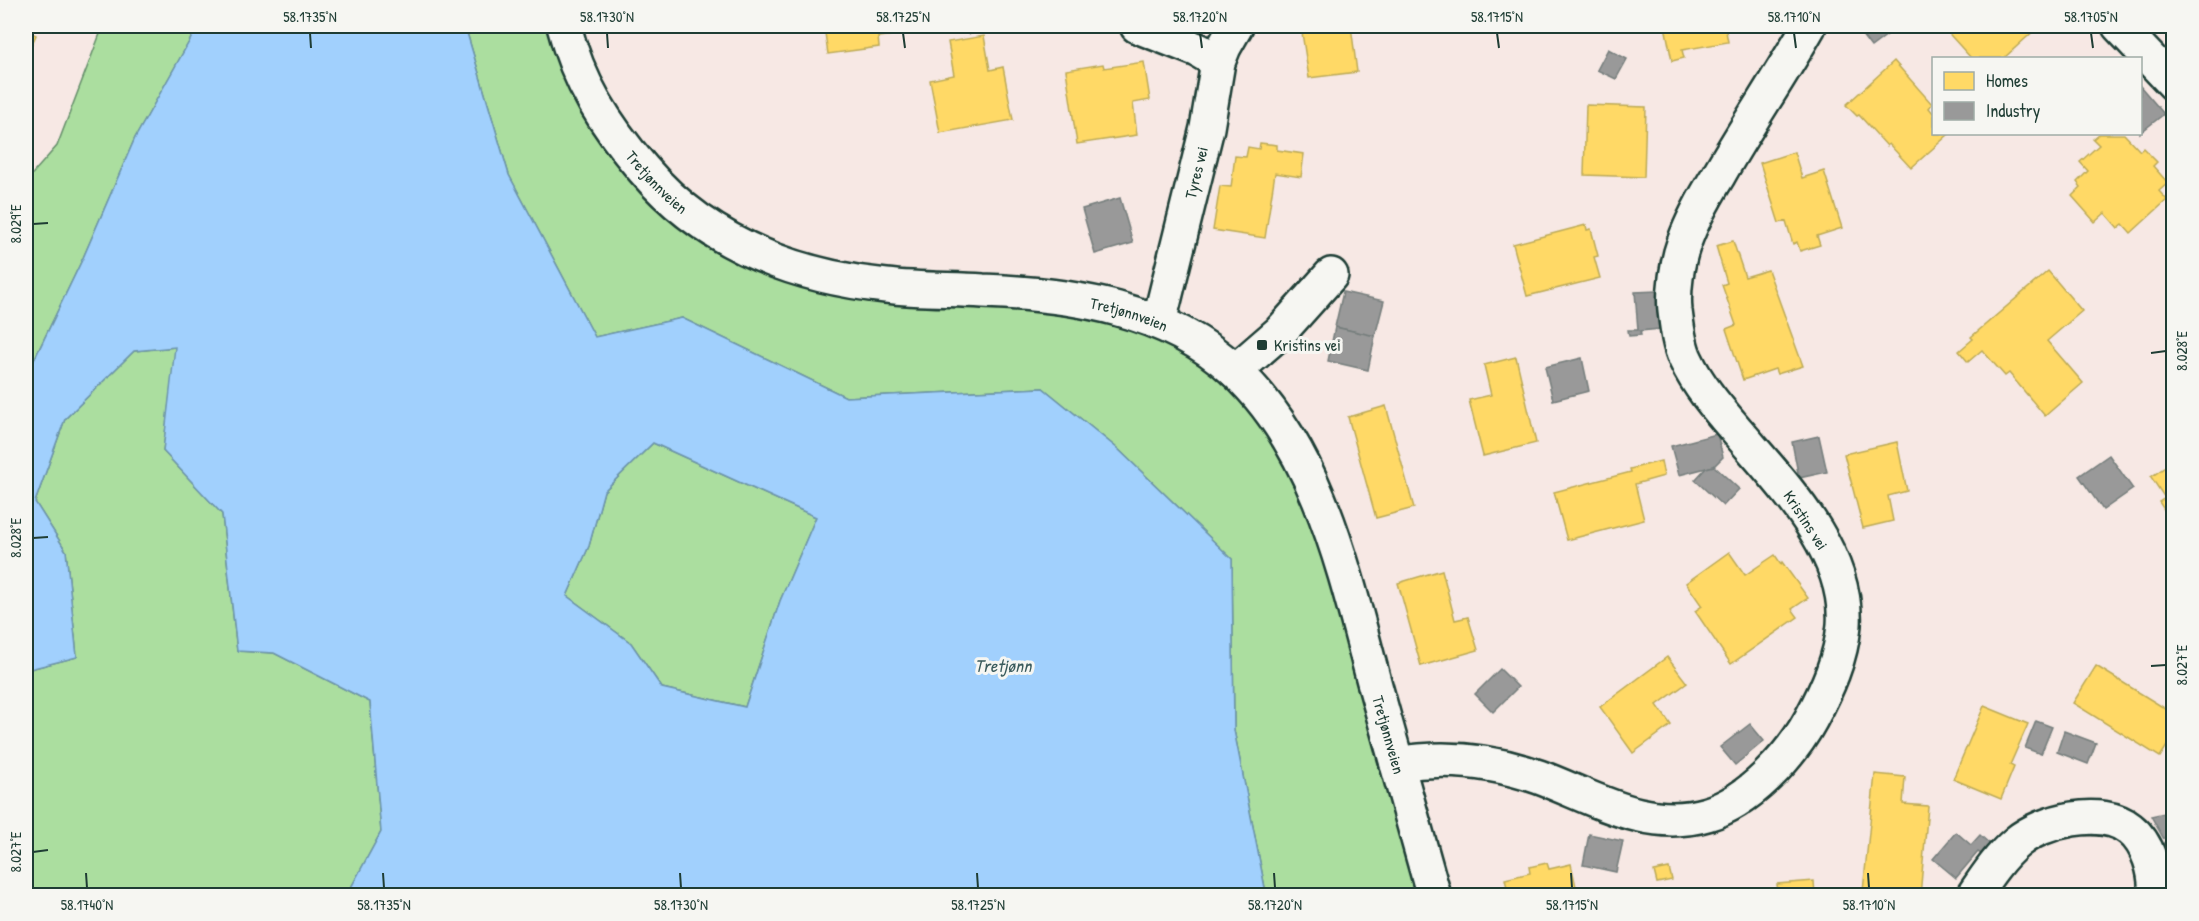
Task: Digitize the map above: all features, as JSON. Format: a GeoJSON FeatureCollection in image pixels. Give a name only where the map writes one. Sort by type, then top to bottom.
{"type":"FeatureCollection","features":[{"type":"Feature","properties":{"kind":"street","name":"Tretjønnveien"},"geometry":{"type":"LineString","coordinates":[[564,26],[583,79],[597,108],[616,137],[659,188],[720,235],[746,250],[775,262],[837,278],[904,288],[1061,297],[1100,305],[1159,322],[1209,350],[1235,371],[1256,393],[1296,449],[1321,504],[1357,618],[1434,896]]}},
{"type":"Feature","properties":{"kind":"street"},"geometry":{"type":"LineString","coordinates":[[1137,26],[1198,50],[1218,62]]}},
{"type":"Feature","properties":{"kind":"street","name":"Tyres vei"},"geometry":{"type":"LineString","coordinates":[[1159,322],[1207,128],[1218,62],[1236,26]]}},
{"type":"Feature","properties":{"kind":"street","name":"Kristins vei"},"geometry":{"type":"LineString","coordinates":[[1397,764],[1418,760],[1485,762],[1538,777],[1605,806],[1662,819],[1687,818],[1707,814],[1753,789],[1778,766],[1798,741],[1810,720],[1831,680],[1839,656],[1844,625],[1844,603],[1839,583],[1823,542],[1803,513],[1726,418],[1691,370],[1682,349],[1675,308],[1683,244],[1703,202],[1809,26]]}},
{"type":"Feature","properties":{"kind":"street"},"geometry":{"type":"LineString","coordinates":[[2119,26],[2174,84]]}},
{"type":"Feature","properties":{"kind":"street"},"geometry":{"type":"LineString","coordinates":[[1235,371],[1280,332],[1331,275]]}},
{"type":"Feature","properties":{"kind":"street"},"geometry":{"type":"LineString","coordinates":[[1973,896],[1995,865],[2018,841],[2046,826],[2070,819],[2090,817],[2110,819],[2129,828],[2142,842],[2152,864],[2156,887],[2155,896]]}},
{"type":"Feature","properties":{"kind":"green space"},"geometry":{"type":"Polygon","coordinates":[[[103,26],[198,26],[135,138],[83,258],[33,362],[26,364],[26,181],[57,146],[103,26]]]}},
{"type":"Feature","properties":{"kind":"green space"},"geometry":{"type":"Polygon","coordinates":[[[465,26],[566,26],[582,114],[724,249],[1131,309],[1261,376],[1437,895],[1270,896],[1266,893],[1234,730],[1232,559],[1118,449],[1043,388],[846,397],[682,318],[595,337],[509,175],[465,26]]]}},
{"type":"Feature","properties":{"kind":"green space"},"geometry":{"type":"Polygon","coordinates":[[[176,347],[163,451],[222,514],[237,651],[274,653],[370,702],[381,832],[347,895],[26,896],[26,670],[77,657],[66,551],[35,502],[65,419],[134,351],[176,347]]]}},
{"type":"Feature","properties":{"kind":"green space"},"geometry":{"type":"Polygon","coordinates":[[[653,443],[816,517],[780,601],[745,707],[662,688],[631,643],[567,596],[589,546],[604,491],[653,443]]]}},
{"type":"Feature","properties":{"kind":"water","name":"Tretjønn"},"geometry":{"type":"Polygon","coordinates":[[[198,26],[465,26],[509,175],[595,337],[682,318],[846,397],[1043,388],[1118,449],[1232,559],[1234,730],[1266,893],[1270,895],[347,895],[381,832],[370,702],[274,653],[237,651],[222,514],[163,451],[175,347],[134,351],[65,419],[35,502],[66,551],[77,657],[26,670],[26,364],[33,362],[83,258],[135,138],[198,26]],[[653,443],[604,491],[589,546],[567,596],[631,643],[662,688],[745,707],[780,601],[816,517],[653,443]]]}},
{"type":"Feature","properties":{"kind":"building: Homes"},"geometry":{"type":"Polygon","coordinates":[[[824,26],[915,26],[916,32],[878,37],[879,47],[828,54],[824,26]]]}},
{"type":"Feature","properties":{"kind":"building: Homes"},"geometry":{"type":"Polygon","coordinates":[[[1301,26],[1351,26],[1357,72],[1309,78],[1301,26]]]}},
{"type":"Feature","properties":{"kind":"building: Homes"},"geometry":{"type":"Polygon","coordinates":[[[1665,26],[1725,26],[1728,42],[1682,50],[1684,58],[1672,61],[1665,26]]]}},
{"type":"Feature","properties":{"kind":"building: Homes"},"geometry":{"type":"Polygon","coordinates":[[[1942,26],[2035,26],[2037,28],[2005,57],[1970,57],[1942,26]]]}},
{"type":"Feature","properties":{"kind":"building: Homes"},"geometry":{"type":"Polygon","coordinates":[[[26,30],[36,35],[26,57],[26,30]]]}},
{"type":"Feature","properties":{"kind":"building: Homes"},"geometry":{"type":"Polygon","coordinates":[[[984,36],[990,70],[1003,67],[1013,120],[940,133],[930,80],[954,75],[948,42],[984,36]]]}},
{"type":"Feature","properties":{"kind":"building: Homes"},"geometry":{"type":"Polygon","coordinates":[[[1894,61],[1932,104],[1929,108],[1932,112],[1932,135],[1948,135],[1911,168],[1889,144],[1887,146],[1859,115],[1857,116],[1846,105],[1894,61]]]}},
{"type":"Feature","properties":{"kind":"building: Homes"},"geometry":{"type":"Polygon","coordinates":[[[1144,62],[1150,100],[1133,103],[1137,135],[1077,144],[1066,70],[1103,64],[1104,68],[1144,62]]]}},
{"type":"Feature","properties":{"kind":"building: Homes"},"geometry":{"type":"Polygon","coordinates":[[[1586,105],[1646,107],[1644,177],[1584,175],[1586,105]]]}},
{"type":"Feature","properties":{"kind":"building: Homes"},"geometry":{"type":"Polygon","coordinates":[[[2098,135],[2125,135],[2140,151],[2143,148],[2157,162],[2153,166],[2168,183],[2159,191],[2167,200],[2131,233],[2123,224],[2118,228],[2105,213],[2095,222],[2072,196],[2081,187],[2077,182],[2088,171],[2080,162],[2099,145],[2093,139],[2098,135]]]}},
{"type":"Feature","properties":{"kind":"building: Homes"},"geometry":{"type":"Polygon","coordinates":[[[1260,143],[1277,145],[1277,150],[1304,154],[1301,177],[1275,173],[1265,238],[1213,230],[1220,186],[1231,187],[1235,156],[1246,157],[1248,147],[1259,149],[1260,143]]]}},
{"type":"Feature","properties":{"kind":"building: Homes"},"geometry":{"type":"Polygon","coordinates":[[[1794,152],[1802,178],[1824,171],[1842,228],[1817,236],[1820,245],[1800,251],[1797,242],[1793,244],[1786,221],[1779,223],[1760,163],[1794,152]]]}},
{"type":"Feature","properties":{"kind":"building: Homes"},"geometry":{"type":"Polygon","coordinates":[[[1586,225],[1587,230],[1591,229],[1598,256],[1594,257],[1600,278],[1527,296],[1513,244],[1586,225]]]}},
{"type":"Feature","properties":{"kind":"building: Homes"},"geometry":{"type":"Polygon","coordinates":[[[1733,241],[1745,277],[1768,270],[1803,366],[1777,374],[1775,369],[1743,380],[1726,329],[1736,325],[1722,285],[1727,283],[1716,246],[1733,241]]]}},
{"type":"Feature","properties":{"kind":"building: Homes"},"geometry":{"type":"Polygon","coordinates":[[[2048,271],[2082,311],[2047,341],[2083,383],[2045,416],[2009,373],[2005,376],[1982,350],[1968,362],[1959,351],[1973,339],[1971,337],[2048,271]]]}},
{"type":"Feature","properties":{"kind":"building: Homes"},"geometry":{"type":"Polygon","coordinates":[[[1516,357],[1536,443],[1483,456],[1469,400],[1491,395],[1484,365],[1516,357]]]}},
{"type":"Feature","properties":{"kind":"building: Homes"},"geometry":{"type":"Polygon","coordinates":[[[1386,406],[1414,508],[1376,518],[1348,417],[1386,406]]]}},
{"type":"Feature","properties":{"kind":"building: Homes"},"geometry":{"type":"Polygon","coordinates":[[[1897,442],[1907,491],[1888,496],[1893,521],[1863,528],[1844,454],[1897,442]]]}},
{"type":"Feature","properties":{"kind":"building: Homes"},"geometry":{"type":"Polygon","coordinates":[[[1661,461],[1664,476],[1635,484],[1644,520],[1567,540],[1554,492],[1631,472],[1630,469],[1661,461]]]}},
{"type":"Feature","properties":{"kind":"building: Homes"},"geometry":{"type":"Polygon","coordinates":[[[2174,461],[2174,514],[2169,517],[2159,502],[2165,498],[2151,477],[2174,461]]]}},
{"type":"Feature","properties":{"kind":"building: Homes"},"geometry":{"type":"Polygon","coordinates":[[[1729,552],[1745,575],[1775,555],[1808,598],[1792,609],[1798,617],[1731,664],[1695,611],[1702,606],[1686,583],[1729,552]]]}},
{"type":"Feature","properties":{"kind":"building: Homes"},"geometry":{"type":"Polygon","coordinates":[[[1442,570],[1455,620],[1468,617],[1478,650],[1421,666],[1398,583],[1442,570]]]}},
{"type":"Feature","properties":{"kind":"building: Homes"},"geometry":{"type":"Polygon","coordinates":[[[1667,657],[1687,683],[1657,705],[1671,725],[1633,753],[1600,707],[1667,657]]]}},
{"type":"Feature","properties":{"kind":"building: Homes"},"geometry":{"type":"Polygon","coordinates":[[[2096,666],[2174,714],[2174,735],[2160,757],[2073,703],[2096,666]]]}},
{"type":"Feature","properties":{"kind":"building: Homes"},"geometry":{"type":"Polygon","coordinates":[[[1984,706],[2028,724],[2010,765],[2014,767],[2001,799],[1953,779],[1984,706]]]}},
{"type":"Feature","properties":{"kind":"building: Homes"},"geometry":{"type":"Polygon","coordinates":[[[1875,774],[1905,777],[1903,804],[1928,806],[1920,896],[1881,896],[1873,895],[1874,892],[1863,891],[1875,774]]]}},
{"type":"Feature","properties":{"kind":"building: Homes"},"geometry":{"type":"Polygon","coordinates":[[[1547,863],[1549,869],[1571,864],[1578,896],[1509,896],[1505,879],[1530,873],[1529,867],[1547,863]]]}},
{"type":"Feature","properties":{"kind":"building: Homes"},"geometry":{"type":"Polygon","coordinates":[[[1669,868],[1672,880],[1657,883],[1654,871],[1669,868]]]}},
{"type":"Feature","properties":{"kind":"building: Homes"},"geometry":{"type":"Polygon","coordinates":[[[1814,881],[1815,896],[1778,896],[1777,884],[1814,881]]]}},
{"type":"Feature","properties":{"kind":"building: Industry"},"geometry":{"type":"Polygon","coordinates":[[[968,26],[1005,26],[1006,28],[969,34],[968,26]]]}},
{"type":"Feature","properties":{"kind":"building: Industry"},"geometry":{"type":"Polygon","coordinates":[[[1855,26],[1899,26],[1871,47],[1855,26]]]}},
{"type":"Feature","properties":{"kind":"building: Industry"},"geometry":{"type":"Polygon","coordinates":[[[1608,49],[1627,59],[1616,79],[1597,70],[1608,49]]]}},
{"type":"Feature","properties":{"kind":"building: Industry"},"geometry":{"type":"Polygon","coordinates":[[[2142,88],[2164,114],[2142,131],[2142,88]]]}},
{"type":"Feature","properties":{"kind":"building: Industry"},"geometry":{"type":"Polygon","coordinates":[[[1120,198],[1133,243],[1095,254],[1082,209],[1120,198]]]}},
{"type":"Feature","properties":{"kind":"building: Industry"},"geometry":{"type":"Polygon","coordinates":[[[1657,291],[1660,329],[1640,331],[1641,335],[1629,336],[1628,330],[1638,330],[1635,292],[1657,291]]]}},
{"type":"Feature","properties":{"kind":"building: Industry"},"geometry":{"type":"Polygon","coordinates":[[[1343,292],[1384,301],[1375,336],[1335,327],[1343,292]]]}},
{"type":"Feature","properties":{"kind":"building: Industry"},"geometry":{"type":"Polygon","coordinates":[[[1335,327],[1375,336],[1368,370],[1328,361],[1335,327]]]}},
{"type":"Feature","properties":{"kind":"building: Industry"},"geometry":{"type":"Polygon","coordinates":[[[1582,358],[1589,391],[1553,400],[1545,367],[1582,358]]]}},
{"type":"Feature","properties":{"kind":"building: Industry"},"geometry":{"type":"Polygon","coordinates":[[[1717,434],[1723,457],[1714,466],[1679,475],[1671,446],[1717,434]]]}},
{"type":"Feature","properties":{"kind":"building: Industry"},"geometry":{"type":"Polygon","coordinates":[[[1819,436],[1827,472],[1799,478],[1792,442],[1819,436]]]}},
{"type":"Feature","properties":{"kind":"building: Industry"},"geometry":{"type":"Polygon","coordinates":[[[2109,455],[2133,489],[2103,510],[2079,476],[2109,455]]]}},
{"type":"Feature","properties":{"kind":"building: Industry"},"geometry":{"type":"Polygon","coordinates":[[[1714,466],[1739,489],[1723,506],[1695,480],[1706,468],[1714,466]]]}},
{"type":"Feature","properties":{"kind":"building: Industry"},"geometry":{"type":"Polygon","coordinates":[[[1500,669],[1518,687],[1493,712],[1475,694],[1500,669]]]}},
{"type":"Feature","properties":{"kind":"building: Industry"},"geometry":{"type":"Polygon","coordinates":[[[2036,721],[2052,727],[2041,754],[2025,748],[2036,721]]]}},
{"type":"Feature","properties":{"kind":"building: Industry"},"geometry":{"type":"Polygon","coordinates":[[[1750,724],[1764,741],[1735,765],[1720,747],[1750,724]]]}},
{"type":"Feature","properties":{"kind":"building: Industry"},"geometry":{"type":"Polygon","coordinates":[[[2064,731],[2096,743],[2088,764],[2057,752],[2064,731]]]}},
{"type":"Feature","properties":{"kind":"building: Industry"},"geometry":{"type":"Polygon","coordinates":[[[2174,811],[2174,847],[2169,848],[2151,816],[2174,811]]]}},
{"type":"Feature","properties":{"kind":"building: Industry"},"geometry":{"type":"Polygon","coordinates":[[[1956,832],[1971,845],[1980,835],[1991,845],[1983,855],[1978,852],[1956,878],[1933,859],[1956,832]]]}},
{"type":"Feature","properties":{"kind":"building: Industry"},"geometry":{"type":"Polygon","coordinates":[[[1589,834],[1623,841],[1616,872],[1583,865],[1589,834]]]}},
{"type":"Feature","properties":{"kind":"place","name":"Kristins vei"},"geometry":{"type":"Point","coordinates":[1262,345]}}]}
